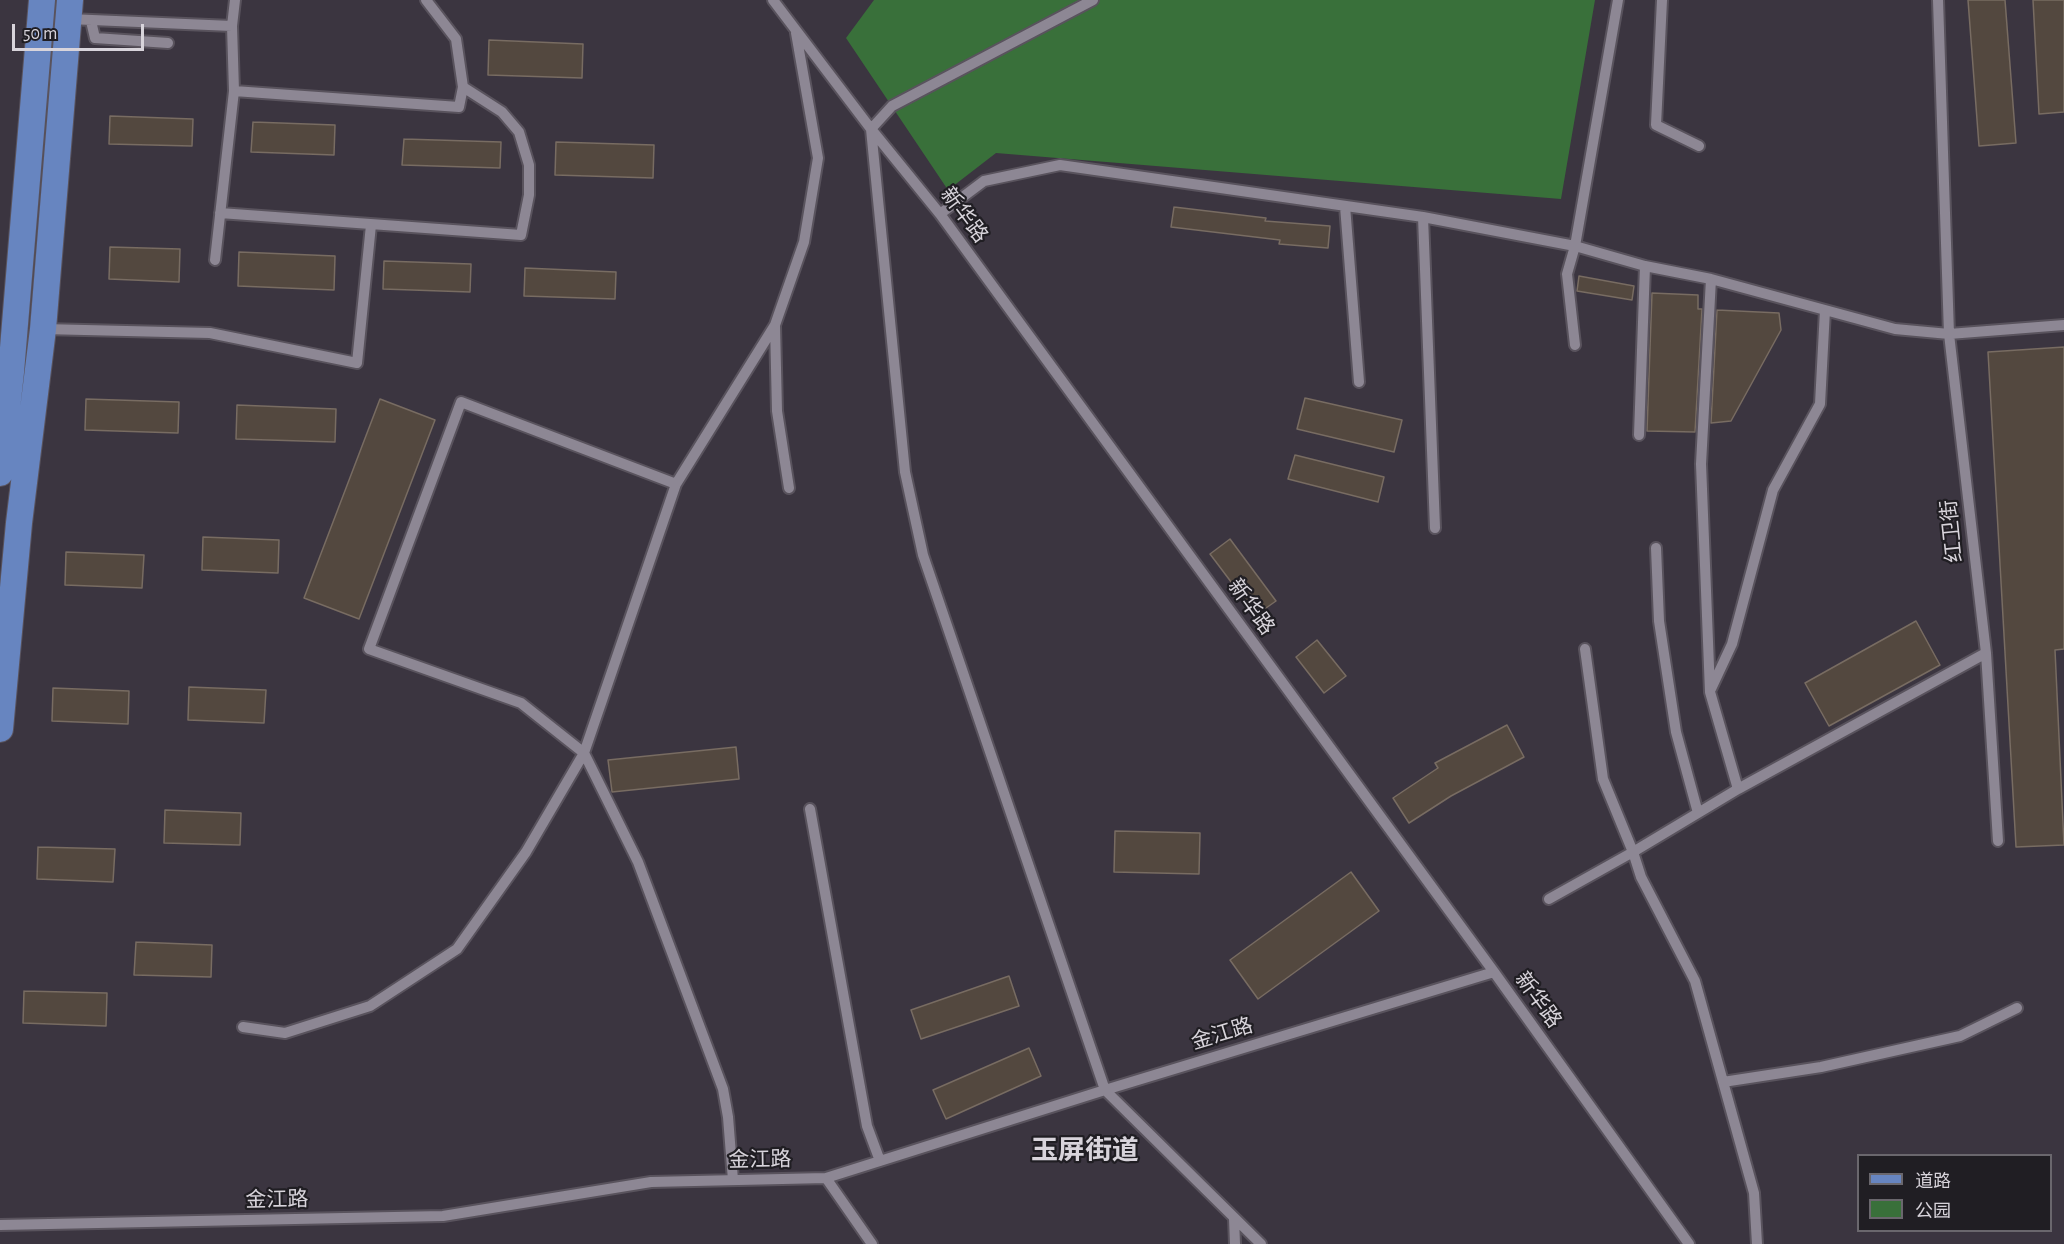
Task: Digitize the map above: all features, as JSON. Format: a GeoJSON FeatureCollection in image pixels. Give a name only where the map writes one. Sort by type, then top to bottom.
{"type":"FeatureCollection","features":[{"type":"Feature","properties":{"kind":"main road"},"geometry":{"type":"LineString","coordinates":[[0,473],[11,372],[42,0]]}},
{"type":"Feature","properties":{"kind":"main road"},"geometry":{"type":"LineString","coordinates":[[0,729],[20,523],[77,13]]}},
{"type":"Feature","properties":{"kind":"street"},"geometry":{"type":"LineString","coordinates":[[215,260],[234,91],[232,26],[235,0]]}},
{"type":"Feature","properties":{"kind":"street"},"geometry":{"type":"LineString","coordinates":[[234,91],[459,107],[463,87],[456,39],[426,0]]}},
{"type":"Feature","properties":{"kind":"street","name":"新华路"},"geometry":{"type":"LineString","coordinates":[[773,0],[871,129],[940,214],[1494,972],[1689,1244]]}},
{"type":"Feature","properties":{"kind":"street"},"geometry":{"type":"LineString","coordinates":[[1093,0],[892,106],[871,129],[905,472],[923,555],[1106,1090],[1261,1244]]}},
{"type":"Feature","properties":{"kind":"street"},"geometry":{"type":"LineString","coordinates":[[1575,345],[1567,274],[1575,246],[1618,0]]}},
{"type":"Feature","properties":{"kind":"street"},"geometry":{"type":"LineString","coordinates":[[1662,0],[1656,125],[1699,147]]}},
{"type":"Feature","properties":{"kind":"street","name":"红卫街"},"geometry":{"type":"LineString","coordinates":[[1938,0],[1949,334],[1986,653],[1998,841]]}},
{"type":"Feature","properties":{"kind":"street"},"geometry":{"type":"LineString","coordinates":[[77,13],[232,26]]}},
{"type":"Feature","properties":{"kind":"street"},"geometry":{"type":"LineString","coordinates":[[77,13],[95,38],[168,43]]}},
{"type":"Feature","properties":{"kind":"street"},"geometry":{"type":"LineString","coordinates":[[243,1027],[285,1033],[370,1006],[457,949],[526,852],[584,753],[676,484],[775,325],[804,242],[818,158],[795,30]]}},
{"type":"Feature","properties":{"kind":"street"},"geometry":{"type":"LineString","coordinates":[[220,213],[521,236],[529,195],[529,165],[519,132],[502,112],[463,87]]}},
{"type":"Feature","properties":{"kind":"street"},"geometry":{"type":"LineString","coordinates":[[940,214],[984,180],[1060,165],[1423,218],[1575,246],[1646,266],[1711,279],[1895,329],[1949,334],[2064,324]]}},
{"type":"Feature","properties":{"kind":"street"},"geometry":{"type":"LineString","coordinates":[[1345,206],[1359,381]]}},
{"type":"Feature","properties":{"kind":"street"},"geometry":{"type":"LineString","coordinates":[[1423,218],[1435,528]]}},
{"type":"Feature","properties":{"kind":"street"},"geometry":{"type":"LineString","coordinates":[[43,328],[210,333],[357,363],[371,225]]}},
{"type":"Feature","properties":{"kind":"street"},"geometry":{"type":"LineString","coordinates":[[1639,435],[1646,266]]}},
{"type":"Feature","properties":{"kind":"street"},"geometry":{"type":"LineString","coordinates":[[1711,279],[1701,464],[1710,692],[1738,789]]}},
{"type":"Feature","properties":{"kind":"street"},"geometry":{"type":"LineString","coordinates":[[1710,692],[1732,644],[1773,490],[1820,405],[1825,310]]}},
{"type":"Feature","properties":{"kind":"street"},"geometry":{"type":"LineString","coordinates":[[775,325],[777,411],[789,488]]}},
{"type":"Feature","properties":{"kind":"street"},"geometry":{"type":"LineString","coordinates":[[676,484],[461,402],[369,649],[521,703],[584,753],[638,862],[723,1089],[728,1117],[733,1180]]}},
{"type":"Feature","properties":{"kind":"street"},"geometry":{"type":"LineString","coordinates":[[1656,548],[1659,621],[1676,732],[1698,813]]}},
{"type":"Feature","properties":{"kind":"street"},"geometry":{"type":"LineString","coordinates":[[1585,649],[1604,779],[1634,852],[1641,878],[1695,981],[1754,1193],[1757,1244]]}},
{"type":"Feature","properties":{"kind":"street"},"geometry":{"type":"LineString","coordinates":[[1550,899],[1634,852],[1738,789],[1986,653]]}},
{"type":"Feature","properties":{"kind":"street"},"geometry":{"type":"LineString","coordinates":[[810,809],[867,1126],[880,1161]]}},
{"type":"Feature","properties":{"kind":"street","name":"金江路"},"geometry":{"type":"LineString","coordinates":[[0,1225],[443,1216],[651,1182],[826,1178],[1494,972]]}},
{"type":"Feature","properties":{"kind":"street"},"geometry":{"type":"LineString","coordinates":[[1723,1082],[1821,1067],[1960,1036],[2017,1008]]}},
{"type":"Feature","properties":{"kind":"street"},"geometry":{"type":"LineString","coordinates":[[826,1178],[872,1244]]}},
{"type":"Feature","properties":{"kind":"street"},"geometry":{"type":"LineString","coordinates":[[1234,1218],[1235,1244]]}},
{"type":"Feature","properties":{"kind":"green space"},"geometry":{"type":"Polygon","coordinates":[[[874,0],[1595,0],[1561,199],[996,153],[948,190],[846,38],[874,0]]]}},
{"type":"Feature","properties":{"kind":"building"},"geometry":{"type":"Polygon","coordinates":[[[1968,0],[2005,0],[2016,143],[1979,146],[1968,0]]]}},
{"type":"Feature","properties":{"kind":"building"},"geometry":{"type":"Polygon","coordinates":[[[2033,0],[2064,0],[2064,112],[2039,114],[2033,0]]]}},
{"type":"Feature","properties":{"kind":"building"},"geometry":{"type":"Polygon","coordinates":[[[489,40],[583,44],[582,78],[488,75],[489,40]]]}},
{"type":"Feature","properties":{"kind":"building"},"geometry":{"type":"Polygon","coordinates":[[[110,116],[193,119],[192,146],[109,144],[110,116]]]}},
{"type":"Feature","properties":{"kind":"building"},"geometry":{"type":"Polygon","coordinates":[[[253,122],[335,125],[334,155],[251,152],[253,122]]]}},
{"type":"Feature","properties":{"kind":"building"},"geometry":{"type":"Polygon","coordinates":[[[404,139],[501,142],[500,168],[402,165],[404,139]]]}},
{"type":"Feature","properties":{"kind":"building"},"geometry":{"type":"Polygon","coordinates":[[[556,142],[654,145],[653,178],[555,175],[556,142]]]}},
{"type":"Feature","properties":{"kind":"building"},"geometry":{"type":"Polygon","coordinates":[[[1174,207],[1266,218],[1265,221],[1330,226],[1328,248],[1279,244],[1280,240],[1171,227],[1174,207]]]}},
{"type":"Feature","properties":{"kind":"building"},"geometry":{"type":"Polygon","coordinates":[[[110,247],[180,249],[179,282],[109,279],[110,247]]]}},
{"type":"Feature","properties":{"kind":"building"},"geometry":{"type":"Polygon","coordinates":[[[239,252],[335,256],[334,290],[238,286],[239,252]]]}},
{"type":"Feature","properties":{"kind":"building"},"geometry":{"type":"Polygon","coordinates":[[[384,261],[471,264],[470,292],[383,289],[384,261]]]}},
{"type":"Feature","properties":{"kind":"building"},"geometry":{"type":"Polygon","coordinates":[[[525,268],[616,272],[615,299],[524,296],[525,268]]]}},
{"type":"Feature","properties":{"kind":"building"},"geometry":{"type":"Polygon","coordinates":[[[1579,276],[1634,286],[1632,300],[1577,291],[1579,276]]]}},
{"type":"Feature","properties":{"kind":"building"},"geometry":{"type":"Polygon","coordinates":[[[1652,293],[1698,295],[1698,309],[1702,309],[1695,432],[1647,431],[1652,293]]]}},
{"type":"Feature","properties":{"kind":"building"},"geometry":{"type":"Polygon","coordinates":[[[1717,310],[1779,313],[1781,330],[1731,421],[1711,423],[1717,310]]]}},
{"type":"Feature","properties":{"kind":"building"},"geometry":{"type":"Polygon","coordinates":[[[2064,347],[2064,649],[2055,650],[2064,845],[2016,847],[1988,352],[2064,347]]]}},
{"type":"Feature","properties":{"kind":"building"},"geometry":{"type":"Polygon","coordinates":[[[1305,398],[1402,420],[1394,452],[1297,429],[1305,398]]]}},
{"type":"Feature","properties":{"kind":"building"},"geometry":{"type":"Polygon","coordinates":[[[86,399],[179,402],[178,433],[85,430],[86,399]]]}},
{"type":"Feature","properties":{"kind":"building"},"geometry":{"type":"Polygon","coordinates":[[[380,399],[435,420],[359,619],[304,598],[380,399]]]}},
{"type":"Feature","properties":{"kind":"building"},"geometry":{"type":"Polygon","coordinates":[[[237,405],[336,409],[335,442],[236,439],[237,405]]]}},
{"type":"Feature","properties":{"kind":"building"},"geometry":{"type":"Polygon","coordinates":[[[1295,455],[1384,477],[1378,502],[1288,479],[1295,455]]]}},
{"type":"Feature","properties":{"kind":"building"},"geometry":{"type":"Polygon","coordinates":[[[203,537],[279,540],[278,573],[202,570],[203,537]]]}},
{"type":"Feature","properties":{"kind":"building"},"geometry":{"type":"Polygon","coordinates":[[[1230,539],[1276,601],[1256,615],[1210,554],[1230,539]]]}},
{"type":"Feature","properties":{"kind":"building"},"geometry":{"type":"Polygon","coordinates":[[[66,552],[144,555],[142,588],[65,585],[66,552]]]}},
{"type":"Feature","properties":{"kind":"building"},"geometry":{"type":"Polygon","coordinates":[[[1916,621],[1940,665],[1829,726],[1805,683],[1916,621]]]}},
{"type":"Feature","properties":{"kind":"building"},"geometry":{"type":"Polygon","coordinates":[[[1317,640],[1346,676],[1324,693],[1296,657],[1317,640]]]}},
{"type":"Feature","properties":{"kind":"building"},"geometry":{"type":"Polygon","coordinates":[[[189,687],[266,690],[264,723],[188,720],[189,687]]]}},
{"type":"Feature","properties":{"kind":"building"},"geometry":{"type":"Polygon","coordinates":[[[53,688],[129,691],[128,724],[52,721],[53,688]]]}},
{"type":"Feature","properties":{"kind":"building"},"geometry":{"type":"Polygon","coordinates":[[[1507,725],[1524,757],[1451,796],[1409,823],[1393,798],[1438,768],[1435,763],[1507,725]]]}},
{"type":"Feature","properties":{"kind":"building"},"geometry":{"type":"Polygon","coordinates":[[[736,747],[739,779],[612,792],[608,760],[736,747]]]}},
{"type":"Feature","properties":{"kind":"building"},"geometry":{"type":"Polygon","coordinates":[[[165,810],[241,813],[240,845],[164,843],[165,810]]]}},
{"type":"Feature","properties":{"kind":"building"},"geometry":{"type":"Polygon","coordinates":[[[1115,831],[1200,833],[1199,874],[1114,872],[1115,831]]]}},
{"type":"Feature","properties":{"kind":"building"},"geometry":{"type":"Polygon","coordinates":[[[38,847],[115,849],[113,882],[37,879],[38,847]]]}},
{"type":"Feature","properties":{"kind":"building"},"geometry":{"type":"Polygon","coordinates":[[[1351,872],[1379,911],[1258,999],[1230,960],[1351,872]]]}},
{"type":"Feature","properties":{"kind":"building"},"geometry":{"type":"Polygon","coordinates":[[[136,942],[212,945],[211,977],[134,975],[136,942]]]}},
{"type":"Feature","properties":{"kind":"building"},"geometry":{"type":"Polygon","coordinates":[[[1009,976],[1019,1006],[921,1039],[911,1010],[1009,976]]]}},
{"type":"Feature","properties":{"kind":"building"},"geometry":{"type":"Polygon","coordinates":[[[24,991],[107,993],[106,1026],[23,1023],[24,991]]]}},
{"type":"Feature","properties":{"kind":"building"},"geometry":{"type":"Polygon","coordinates":[[[1029,1048],[1041,1076],[946,1119],[933,1090],[1029,1048]]]}},
{"type":"Feature","properties":{"kind":"district","name":"玉屏街道"},"geometry":{"type":"Point","coordinates":[1085,1151]}}]}
